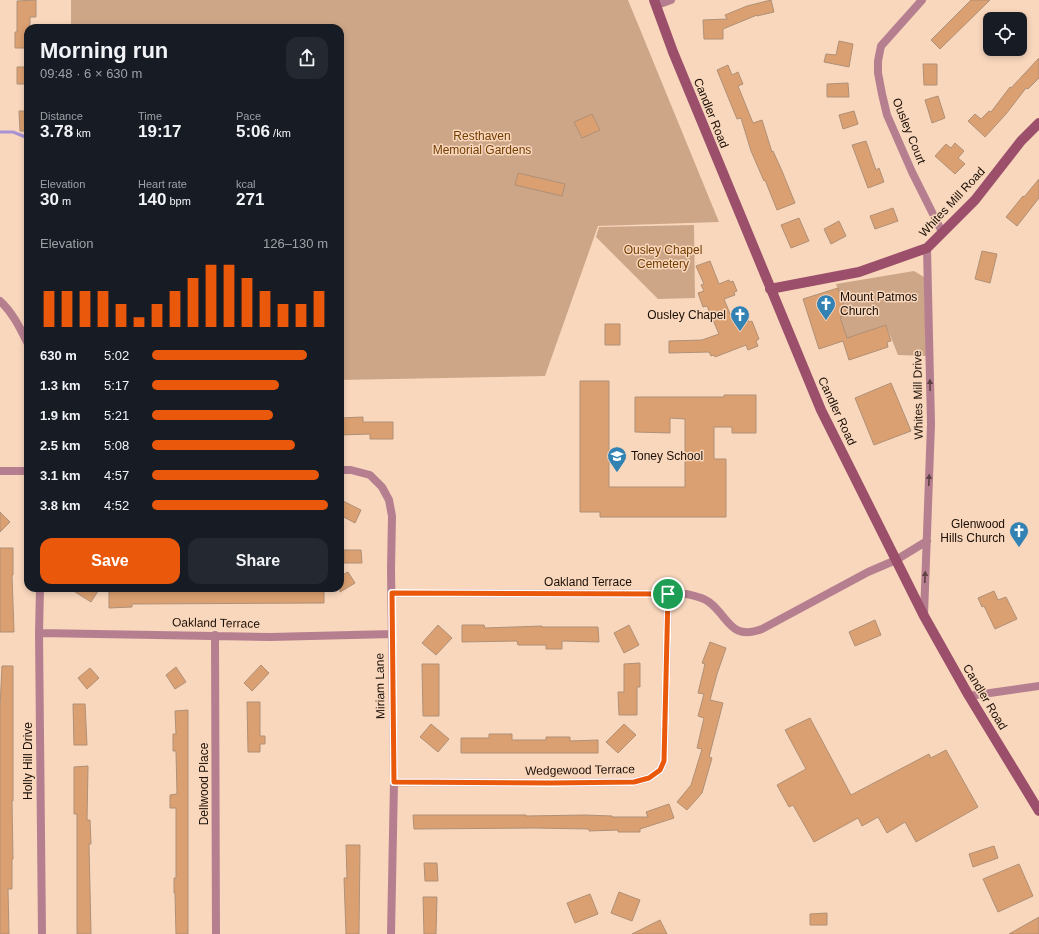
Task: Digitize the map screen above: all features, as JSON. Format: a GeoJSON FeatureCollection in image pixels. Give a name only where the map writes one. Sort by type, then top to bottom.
{"type":"FeatureCollection","features":[{"type":"Feature","properties":{"kind":"main road","name":"Candler Road"},"geometry":{"type":"LineString","coordinates":[[656,3],[672,52],[821,410],[924,616],[969,696],[1039,811]]}},
{"type":"Feature","properties":{"kind":"main road","name":"Whites Mill Road"},"geometry":{"type":"LineString","coordinates":[[770,289],[859,272],[927,248],[975,200],[1021,141],[1039,123]]}},
{"type":"Feature","properties":{"kind":"street"},"geometry":{"type":"LineString","coordinates":[[656,3],[671,0]]}},
{"type":"Feature","properties":{"kind":"street","name":"Ousley Court"},"geometry":{"type":"LineString","coordinates":[[922,0],[881,46],[878,61],[878,74],[887,114],[912,172],[942,232]]}},
{"type":"Feature","properties":{"kind":"street","name":"Whites Mill Drive"},"geometry":{"type":"LineString","coordinates":[[924,616],[932,424],[927,248]]}},
{"type":"Feature","properties":{"kind":"street"},"geometry":{"type":"LineString","coordinates":[[0,301],[6,307],[24,336]]}},
{"type":"Feature","properties":{"kind":"street","name":"Miriam Lane"},"geometry":{"type":"LineString","coordinates":[[344,470],[351,470],[370,475],[382,487],[389,500],[392,516],[393,546],[391,569],[394,782],[391,934]]}},
{"type":"Feature","properties":{"kind":"street"},"geometry":{"type":"LineString","coordinates":[[0,471],[24,472]]}},
{"type":"Feature","properties":{"kind":"street"},"geometry":{"type":"LineString","coordinates":[[896,560],[927,541]]}},
{"type":"Feature","properties":{"kind":"street","name":"Oakland Terrace"},"geometry":{"type":"LineString","coordinates":[[392,593],[686,594],[701,597],[711,604],[733,628],[743,632],[754,632],[868,572],[896,560]]}},
{"type":"Feature","properties":{"kind":"street","name":"Holly Hill Drive"},"geometry":{"type":"LineString","coordinates":[[40,592],[42,934]]}},
{"type":"Feature","properties":{"kind":"street","name":"Wedgewood Terrace"},"geometry":{"type":"LineString","coordinates":[[394,782],[634,782],[649,778],[660,770],[664,761],[668,594]]}},
{"type":"Feature","properties":{"kind":"street","name":"Oakland Terrace"},"geometry":{"type":"LineString","coordinates":[[39,632],[270,636],[392,634]]}},
{"type":"Feature","properties":{"kind":"street","name":"Dellwood Place"},"geometry":{"type":"LineString","coordinates":[[215,635],[216,934]]}},
{"type":"Feature","properties":{"kind":"street"},"geometry":{"type":"LineString","coordinates":[[969,696],[1039,686]]}},
{"type":"Feature","properties":{"kind":"green space","name":"Resthaven Memorial Gardens"},"geometry":{"type":"Polygon","coordinates":[[[71,0],[628,0],[719,222],[598,226],[545,376],[344,380],[344,24],[71,24],[71,0]]]}},
{"type":"Feature","properties":{"kind":"green space","name":"Ousley Chapel Cemetery"},"geometry":{"type":"Polygon","coordinates":[[[694,225],[695,298],[658,299],[596,237],[599,227],[694,225]]]}},
{"type":"Feature","properties":{"kind":"green space"},"geometry":{"type":"Polygon","coordinates":[[[914,271],[924,277],[926,356],[898,355],[886,325],[847,338],[840,317],[847,315],[836,284],[914,271]]]}},
{"type":"Feature","properties":{"kind":"building"},"geometry":{"type":"Polygon","coordinates":[[[36,0],[36,17],[30,17],[30,24],[24,24],[24,48],[15,48],[15,32],[17,32],[17,1],[36,0]]]}},
{"type":"Feature","properties":{"kind":"building"},"geometry":{"type":"Polygon","coordinates":[[[771,0],[774,12],[757,15],[723,29],[723,39],[704,39],[703,20],[727,19],[725,15],[747,6],[771,0]]]}},
{"type":"Feature","properties":{"kind":"building"},"geometry":{"type":"Polygon","coordinates":[[[971,0],[990,0],[940,49],[931,40],[971,0]]]}},
{"type":"Feature","properties":{"kind":"building"},"geometry":{"type":"Polygon","coordinates":[[[839,41],[853,44],[849,67],[824,62],[826,54],[836,55],[839,41]]]}},
{"type":"Feature","properties":{"kind":"building"},"geometry":{"type":"Polygon","coordinates":[[[1039,58],[1039,78],[1028,89],[1026,88],[1006,114],[985,137],[968,121],[975,114],[981,119],[989,111],[991,112],[1010,87],[1011,88],[1039,58]]]}},
{"type":"Feature","properties":{"kind":"building"},"geometry":{"type":"Polygon","coordinates":[[[923,64],[937,64],[937,85],[924,85],[923,64]]]}},
{"type":"Feature","properties":{"kind":"building"},"geometry":{"type":"Polygon","coordinates":[[[728,65],[732,75],[738,72],[743,84],[738,86],[753,123],[762,120],[772,152],[773,151],[795,203],[777,210],[751,151],[741,118],[737,119],[717,70],[728,65]]]}},
{"type":"Feature","properties":{"kind":"building"},"geometry":{"type":"Polygon","coordinates":[[[17,67],[24,67],[24,84],[17,84],[17,67]]]}},
{"type":"Feature","properties":{"kind":"building"},"geometry":{"type":"Polygon","coordinates":[[[848,83],[849,97],[827,97],[827,84],[848,83]]]}},
{"type":"Feature","properties":{"kind":"building"},"geometry":{"type":"Polygon","coordinates":[[[938,96],[945,118],[932,123],[925,100],[938,96]]]}},
{"type":"Feature","properties":{"kind":"building"},"geometry":{"type":"Polygon","coordinates":[[[19,111],[24,111],[24,131],[20,131],[19,111]]]}},
{"type":"Feature","properties":{"kind":"building"},"geometry":{"type":"Polygon","coordinates":[[[854,111],[858,124],[843,129],[839,115],[854,111]]]}},
{"type":"Feature","properties":{"kind":"building"},"geometry":{"type":"Polygon","coordinates":[[[592,114],[600,130],[582,138],[574,122],[592,114]]]}},
{"type":"Feature","properties":{"kind":"building"},"geometry":{"type":"Polygon","coordinates":[[[866,141],[876,170],[879,168],[884,182],[868,188],[852,145],[866,141]]]}},
{"type":"Feature","properties":{"kind":"building"},"geometry":{"type":"Polygon","coordinates":[[[955,143],[964,151],[958,158],[965,164],[955,174],[935,156],[946,144],[951,148],[955,143]]]}},
{"type":"Feature","properties":{"kind":"building"},"geometry":{"type":"Polygon","coordinates":[[[518,173],[565,184],[562,196],[515,185],[518,173]]]}},
{"type":"Feature","properties":{"kind":"building"},"geometry":{"type":"Polygon","coordinates":[[[1039,179],[1039,198],[1017,226],[1006,217],[1039,179]]]}},
{"type":"Feature","properties":{"kind":"building"},"geometry":{"type":"Polygon","coordinates":[[[893,208],[898,221],[875,229],[870,216],[893,208]]]}},
{"type":"Feature","properties":{"kind":"building"},"geometry":{"type":"Polygon","coordinates":[[[799,218],[809,241],[791,248],[781,225],[799,218]]]}},
{"type":"Feature","properties":{"kind":"building"},"geometry":{"type":"Polygon","coordinates":[[[839,221],[846,236],[831,244],[824,229],[839,221]]]}},
{"type":"Feature","properties":{"kind":"building"},"geometry":{"type":"Polygon","coordinates":[[[982,251],[997,254],[990,283],[975,279],[982,251]]]}},
{"type":"Feature","properties":{"kind":"building"},"geometry":{"type":"Polygon","coordinates":[[[710,261],[719,284],[729,280],[730,282],[733,281],[737,291],[734,292],[735,295],[724,299],[733,321],[746,315],[749,322],[752,321],[759,339],[756,341],[758,346],[748,350],[746,345],[715,357],[714,355],[711,356],[709,352],[669,353],[669,341],[702,340],[719,334],[707,306],[703,307],[698,293],[704,291],[701,285],[704,284],[696,266],[710,261]]]}},
{"type":"Feature","properties":{"kind":"building","name":"Mount Patmos Church"},"geometry":{"type":"Polygon","coordinates":[[[838,288],[847,315],[840,317],[847,338],[886,325],[891,341],[887,342],[888,347],[849,360],[843,341],[819,349],[803,299],[838,288]]]}},
{"type":"Feature","properties":{"kind":"building"},"geometry":{"type":"Polygon","coordinates":[[[605,324],[620,324],[620,345],[605,345],[605,324]]]}},
{"type":"Feature","properties":{"kind":"building"},"geometry":{"type":"Polygon","coordinates":[[[580,381],[609,381],[609,487],[685,487],[685,419],[670,418],[670,433],[635,432],[635,397],[724,397],[724,395],[756,395],[756,433],[732,433],[732,427],[714,427],[714,459],[726,459],[726,517],[600,517],[600,512],[580,512],[580,381]]]}},
{"type":"Feature","properties":{"kind":"building"},"geometry":{"type":"Polygon","coordinates":[[[891,383],[911,431],[874,445],[855,398],[891,383]]]}},
{"type":"Feature","properties":{"kind":"building"},"geometry":{"type":"Polygon","coordinates":[[[363,417],[363,422],[393,422],[393,439],[370,439],[370,434],[344,435],[344,418],[363,417]]]}},
{"type":"Feature","properties":{"kind":"building"},"geometry":{"type":"Polygon","coordinates":[[[344,502],[361,510],[355,523],[344,517],[344,502]]]}},
{"type":"Feature","properties":{"kind":"building"},"geometry":{"type":"Polygon","coordinates":[[[0,512],[10,522],[0,532],[0,512]]]}},
{"type":"Feature","properties":{"kind":"building"},"geometry":{"type":"Polygon","coordinates":[[[0,548],[13,548],[12,575],[14,632],[0,632],[0,548]]]}},
{"type":"Feature","properties":{"kind":"building"},"geometry":{"type":"Polygon","coordinates":[[[344,550],[361,550],[362,563],[344,563],[344,550]]]}},
{"type":"Feature","properties":{"kind":"building"},"geometry":{"type":"Polygon","coordinates":[[[348,572],[355,583],[344,590],[344,574],[348,572]]]}},
{"type":"Feature","properties":{"kind":"building"},"geometry":{"type":"Polygon","coordinates":[[[994,591],[998,600],[1006,597],[1017,619],[995,629],[984,606],[982,607],[978,598],[994,591]]]}},
{"type":"Feature","properties":{"kind":"building"},"geometry":{"type":"Polygon","coordinates":[[[75,592],[97,592],[91,602],[75,592]]]}},
{"type":"Feature","properties":{"kind":"building"},"geometry":{"type":"Polygon","coordinates":[[[109,592],[324,592],[324,603],[132,604],[132,607],[109,608],[109,592]]]}},
{"type":"Feature","properties":{"kind":"building"},"geometry":{"type":"Polygon","coordinates":[[[875,620],[881,635],[855,646],[849,632],[875,620]]]}},
{"type":"Feature","properties":{"kind":"building"},"geometry":{"type":"Polygon","coordinates":[[[438,625],[452,638],[436,655],[422,643],[438,625]]]}},
{"type":"Feature","properties":{"kind":"building"},"geometry":{"type":"Polygon","coordinates":[[[462,625],[484,625],[485,628],[542,626],[598,627],[599,642],[562,641],[562,649],[546,649],[546,645],[518,645],[517,641],[462,642],[462,625]]]}},
{"type":"Feature","properties":{"kind":"building"},"geometry":{"type":"Polygon","coordinates":[[[629,625],[639,645],[624,653],[614,633],[629,625]]]}},
{"type":"Feature","properties":{"kind":"building"},"geometry":{"type":"Polygon","coordinates":[[[710,642],[726,648],[710,700],[723,703],[709,757],[712,758],[702,793],[687,810],[677,802],[691,785],[702,749],[697,748],[704,718],[698,716],[704,694],[698,693],[705,664],[702,663],[710,642]]]}},
{"type":"Feature","properties":{"kind":"building"},"geometry":{"type":"Polygon","coordinates":[[[640,663],[640,687],[637,687],[637,715],[619,715],[618,692],[624,692],[624,664],[640,663]]]}},
{"type":"Feature","properties":{"kind":"building"},"geometry":{"type":"Polygon","coordinates":[[[422,664],[439,664],[439,716],[423,716],[422,664]]]}},
{"type":"Feature","properties":{"kind":"building"},"geometry":{"type":"Polygon","coordinates":[[[261,665],[269,673],[252,691],[244,683],[261,665]]]}},
{"type":"Feature","properties":{"kind":"building"},"geometry":{"type":"Polygon","coordinates":[[[2,666],[13,666],[13,859],[12,889],[8,889],[9,934],[0,934],[0,706],[2,666]]]}},
{"type":"Feature","properties":{"kind":"building"},"geometry":{"type":"Polygon","coordinates":[[[176,667],[186,682],[175,689],[166,675],[176,667]]]}},
{"type":"Feature","properties":{"kind":"building"},"geometry":{"type":"Polygon","coordinates":[[[90,668],[99,678],[87,689],[78,678],[90,668]]]}},
{"type":"Feature","properties":{"kind":"building"},"geometry":{"type":"Polygon","coordinates":[[[247,702],[260,702],[260,736],[265,736],[265,744],[260,744],[260,752],[248,752],[247,702]]]}},
{"type":"Feature","properties":{"kind":"building"},"geometry":{"type":"Polygon","coordinates":[[[73,704],[85,704],[87,745],[74,745],[73,704]]]}},
{"type":"Feature","properties":{"kind":"building"},"geometry":{"type":"Polygon","coordinates":[[[188,710],[188,934],[176,934],[174,878],[176,878],[176,808],[170,808],[170,795],[177,794],[176,751],[173,751],[173,734],[176,734],[175,711],[188,710]]]}},
{"type":"Feature","properties":{"kind":"building"},"geometry":{"type":"Polygon","coordinates":[[[810,718],[851,795],[929,754],[931,758],[946,750],[978,807],[916,842],[905,822],[887,833],[878,817],[862,826],[858,818],[814,842],[793,805],[789,807],[777,785],[806,769],[785,730],[810,718]]]}},
{"type":"Feature","properties":{"kind":"building"},"geometry":{"type":"Polygon","coordinates":[[[431,724],[449,739],[438,752],[420,737],[431,724]]]}},
{"type":"Feature","properties":{"kind":"building"},"geometry":{"type":"Polygon","coordinates":[[[624,724],[636,735],[618,753],[606,742],[624,724]]]}},
{"type":"Feature","properties":{"kind":"building"},"geometry":{"type":"Polygon","coordinates":[[[489,734],[512,734],[512,740],[546,740],[546,737],[570,737],[570,741],[598,740],[598,753],[461,753],[461,738],[489,738],[489,734]]]}},
{"type":"Feature","properties":{"kind":"building"},"geometry":{"type":"Polygon","coordinates":[[[88,766],[87,820],[90,820],[91,844],[89,844],[91,934],[77,934],[77,814],[74,814],[74,767],[88,766]]]}},
{"type":"Feature","properties":{"kind":"building"},"geometry":{"type":"Polygon","coordinates":[[[669,804],[674,818],[640,829],[640,832],[534,828],[414,829],[413,815],[585,815],[648,817],[646,812],[669,804]]]}},
{"type":"Feature","properties":{"kind":"building"},"geometry":{"type":"Polygon","coordinates":[[[346,845],[360,845],[359,934],[346,934],[344,878],[347,878],[346,845]]]}},
{"type":"Feature","properties":{"kind":"building"},"geometry":{"type":"Polygon","coordinates":[[[994,846],[998,858],[973,867],[969,854],[994,846]]]}},
{"type":"Feature","properties":{"kind":"building"},"geometry":{"type":"Polygon","coordinates":[[[424,863],[437,863],[438,881],[425,881],[424,863]]]}},
{"type":"Feature","properties":{"kind":"building"},"geometry":{"type":"Polygon","coordinates":[[[1019,864],[1033,896],[998,912],[983,879],[1019,864]]]}},
{"type":"Feature","properties":{"kind":"building"},"geometry":{"type":"Polygon","coordinates":[[[619,892],[640,900],[632,921],[611,913],[619,892]]]}},
{"type":"Feature","properties":{"kind":"building"},"geometry":{"type":"Polygon","coordinates":[[[590,894],[598,914],[575,923],[567,903],[590,894]]]}},
{"type":"Feature","properties":{"kind":"building"},"geometry":{"type":"Polygon","coordinates":[[[423,897],[437,897],[436,934],[424,934],[423,897]]]}},
{"type":"Feature","properties":{"kind":"building"},"geometry":{"type":"Polygon","coordinates":[[[827,913],[827,925],[810,925],[810,914],[827,913]]]}},
{"type":"Feature","properties":{"kind":"building"},"geometry":{"type":"Polygon","coordinates":[[[1039,917],[1039,934],[1009,934],[1039,917]]]}},
{"type":"Feature","properties":{"kind":"building"},"geometry":{"type":"Polygon","coordinates":[[[660,920],[667,934],[632,934],[660,920]]]}},
{"type":"Feature","properties":{"kind":"waterway"},"geometry":{"type":"LineString","coordinates":[[0,132],[13,132],[24,136]]}},
{"type":"Feature","properties":{"kind":"place","name":"Mount Patmos Church"},"geometry":{"type":"Point","coordinates":[826,321]}},
{"type":"Feature","properties":{"kind":"place","name":"Ousley Chapel"},"geometry":{"type":"Point","coordinates":[740,332]}},
{"type":"Feature","properties":{"kind":"place","name":"Toney School"},"geometry":{"type":"Point","coordinates":[617,473]}},
{"type":"Feature","properties":{"kind":"place","name":"Glenwood Hills Church"},"geometry":{"type":"Point","coordinates":[1019,548]}},
{"type":"Feature","properties":{"kind":"route"},"geometry":{"type":"LineString","coordinates":[[392,593],[668,594],[664,761],[660,770],[649,778],[634,782],[394,782],[392,593]]}}]}
